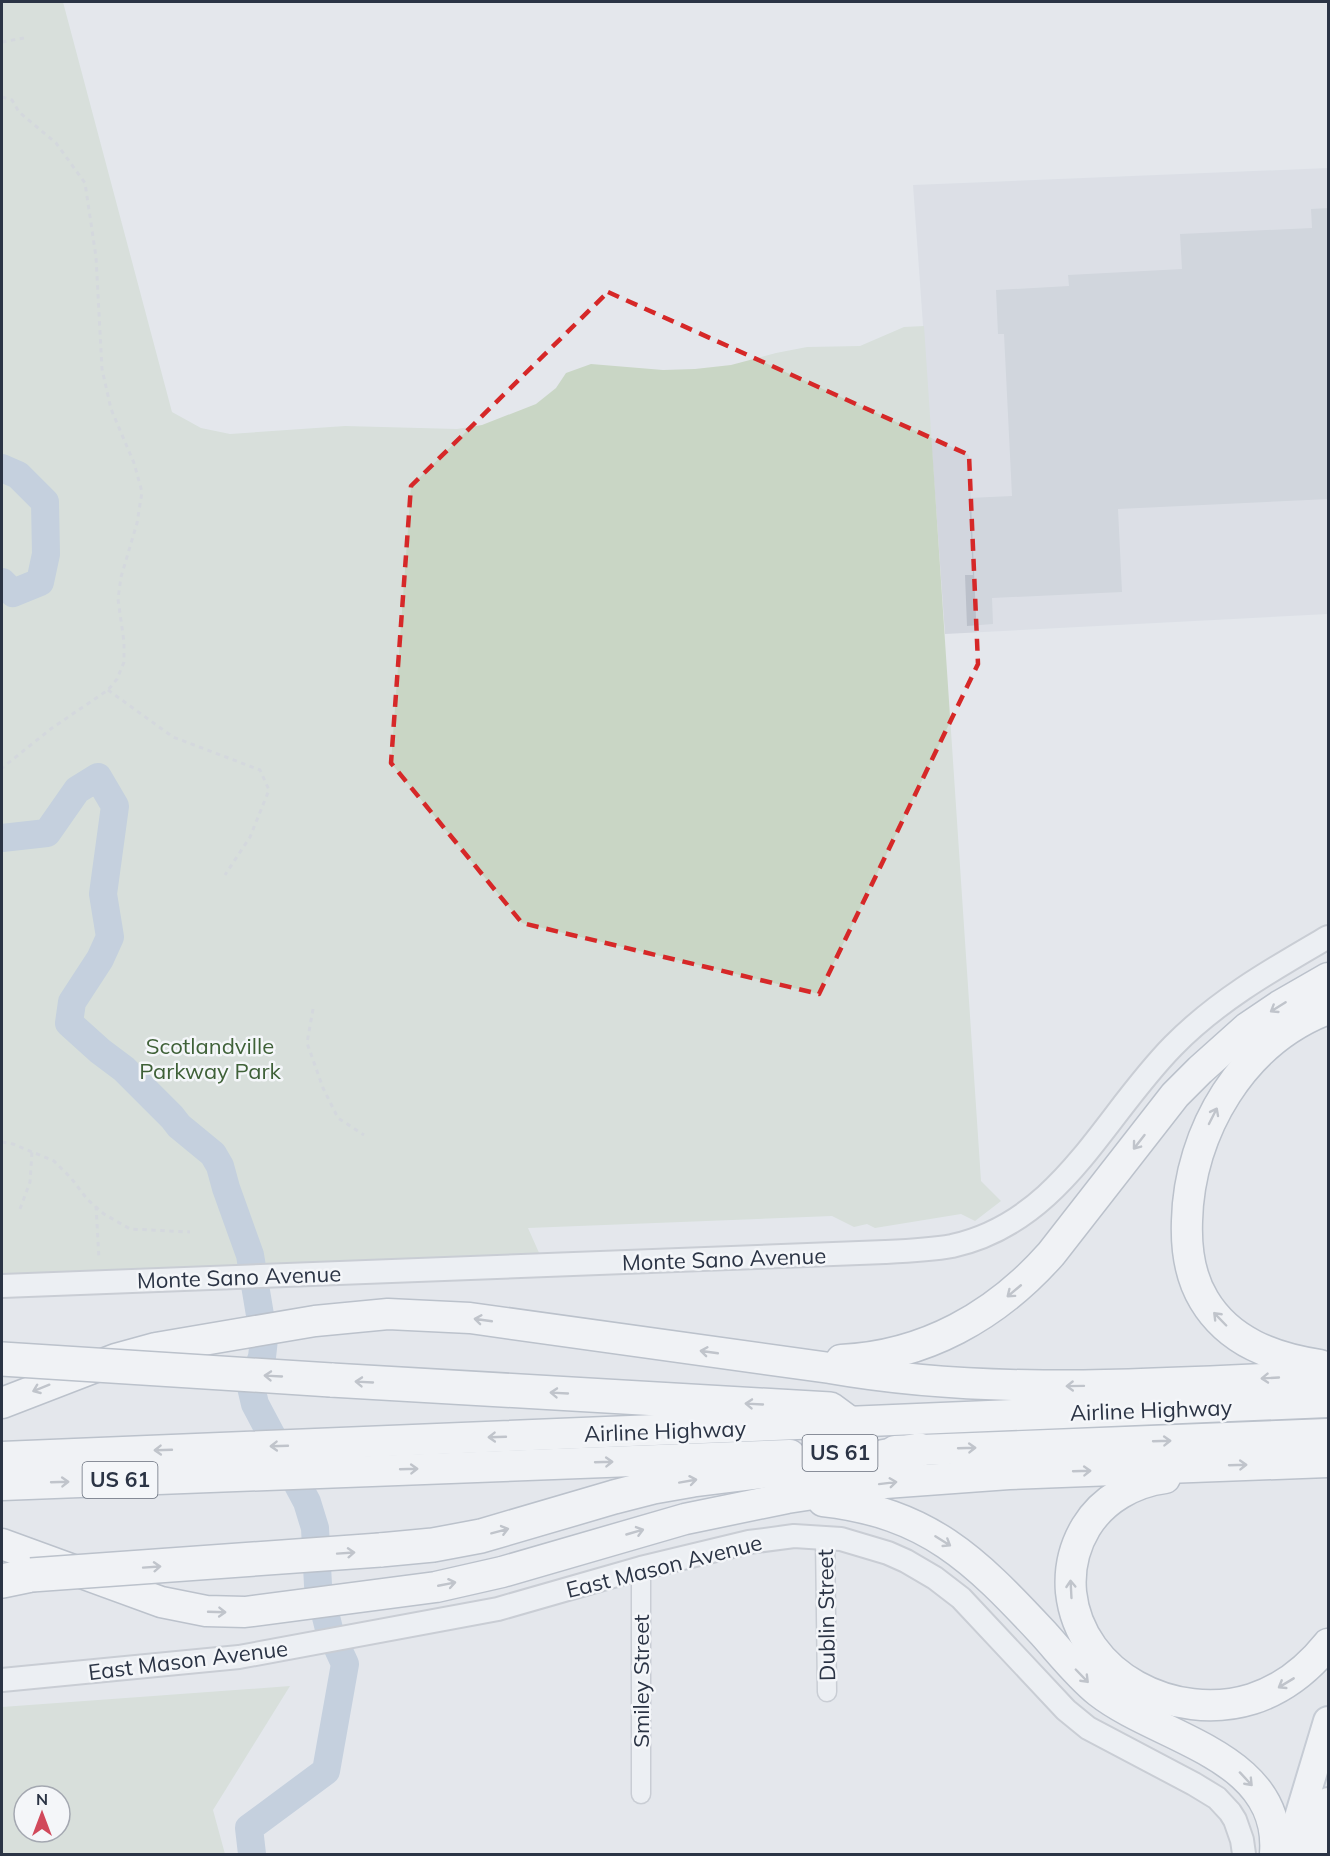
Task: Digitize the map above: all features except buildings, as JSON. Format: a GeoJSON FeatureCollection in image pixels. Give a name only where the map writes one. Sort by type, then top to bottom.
{"type":"FeatureCollection","features":[{"type":"Feature","properties":{"kind":"highway"},"geometry":{"type":"LineString","coordinates":[[809,1365],[828,1360],[869,1358],[914,1348],[961,1327],[1002,1301],[1052,1254],[1175,1095],[1200,1070],[1247,1028],[1281,1005],[1329,978]]}},
{"type":"Feature","properties":{"kind":"highway"},"geometry":{"type":"LineString","coordinates":[[1329,1009],[1304,1020],[1271,1042],[1247,1065],[1227,1091],[1209,1125],[1196,1160],[1189,1194],[1187,1233],[1191,1268],[1199,1291],[1212,1312],[1229,1329],[1253,1346],[1274,1355],[1329,1366]]}},
{"type":"Feature","properties":{"kind":"highway"},"geometry":{"type":"LineString","coordinates":[[2,1403],[116,1359],[156,1348],[315,1321],[388,1314],[452,1317],[809,1365],[880,1377],[940,1382],[1017,1386],[1092,1385],[1329,1376]]}},
{"type":"Feature","properties":{"kind":"highway"},"geometry":{"type":"LineString","coordinates":[[2,1359],[830,1409],[849,1423]]}},
{"type":"Feature","properties":{"kind":"highway","name":"Airline Highway"},"geometry":{"type":"LineString","coordinates":[[2,1457],[1329,1402]]}},
{"type":"Feature","properties":{"kind":"highway","name":"Airline Highway"},"geometry":{"type":"LineString","coordinates":[[2,1485],[1329,1434]]}},
{"type":"Feature","properties":{"kind":"highway"},"geometry":{"type":"LineString","coordinates":[[11,1578],[425,1546],[481,1536],[614,1497],[663,1486],[773,1470],[839,1465],[919,1450]]}},
{"type":"Feature","properties":{"kind":"highway"},"geometry":{"type":"LineString","coordinates":[[2,1544],[176,1606],[223,1612],[275,1609],[436,1587],[502,1572],[659,1526],[787,1498],[885,1483],[947,1477],[1329,1462]]}},
{"type":"Feature","properties":{"kind":"highway"},"geometry":{"type":"LineString","coordinates":[[1179,1468],[1168,1477],[1152,1480],[1129,1489],[1106,1502],[1082,1534],[1073,1559],[1072,1601],[1078,1624],[1095,1652],[1121,1677],[1156,1696],[1183,1703],[1210,1705],[1251,1699],[1277,1688],[1300,1673],[1329,1644]]}},
{"type":"Feature","properties":{"kind":"highway"},"geometry":{"type":"LineString","coordinates":[[787,1498],[853,1506],[890,1515],[921,1528],[959,1551],[984,1573],[1098,1691],[1124,1708],[1219,1756],[1242,1774],[1255,1788],[1267,1810],[1274,1833],[1275,1854]]}},
{"type":"Feature","properties":{"kind":"highway"},"geometry":{"type":"LineString","coordinates":[[1314,1854],[1329,1836]]}},
{"type":"Feature","properties":{"kind":"main road"},"geometry":{"type":"LineString","coordinates":[[1288,1854],[1329,1721]]}},
{"type":"Feature","properties":{"kind":"main road"},"geometry":{"type":"LineString","coordinates":[[1314,1854],[1329,1802]]}},
{"type":"Feature","properties":{"kind":"street","name":"Monte Sano Avenue"},"geometry":{"type":"LineString","coordinates":[[2,1286],[885,1252],[942,1248],[966,1242],[994,1232],[1022,1216],[1051,1194],[1160,1059],[1207,1014],[1251,982],[1329,938]]}},
{"type":"Feature","properties":{"kind":"street","name":"East Mason Avenue"},"geometry":{"type":"LineString","coordinates":[[2,1680],[207,1662],[285,1649],[513,1606],[641,1568],[749,1542],[787,1537],[825,1537],[855,1542],[888,1553],[935,1578],[961,1598],[1066,1710],[1088,1728],[1217,1798],[1235,1820],[1244,1846],[1244,1854]]}},
{"type":"Feature","properties":{"kind":"street","name":"Dublin Street"},"geometry":{"type":"LineString","coordinates":[[825,1537],[827,1692]]}},
{"type":"Feature","properties":{"kind":"street","name":"Smiley Street"},"geometry":{"type":"LineString","coordinates":[[641,1568],[641,1794]]}},
{"type":"Feature","properties":{"kind":"path"},"geometry":{"type":"LineString","coordinates":[[2,42],[24,38]]}},
{"type":"Feature","properties":{"kind":"path"},"geometry":{"type":"LineString","coordinates":[[2,97],[12,100],[19,112],[57,143],[85,183],[96,257],[102,369],[111,409],[134,463],[142,492],[137,523],[121,577],[118,599],[124,642],[124,662],[117,679],[108,690],[52,728],[2,768]]}},
{"type":"Feature","properties":{"kind":"path"},"geometry":{"type":"LineString","coordinates":[[108,690],[172,737],[260,770],[268,790],[250,837],[225,875]]}},
{"type":"Feature","properties":{"kind":"path"},"geometry":{"type":"LineString","coordinates":[[314,1009],[307,1043],[323,1088],[338,1118],[364,1135]]}},
{"type":"Feature","properties":{"kind":"path"},"geometry":{"type":"LineString","coordinates":[[2,1142],[13,1144],[54,1161],[104,1214],[130,1229],[190,1232]]}},
{"type":"Feature","properties":{"kind":"path"},"geometry":{"type":"LineString","coordinates":[[20,1209],[30,1182],[32,1151]]}},
{"type":"Feature","properties":{"kind":"path"},"geometry":{"type":"LineString","coordinates":[[96,1206],[99,1259]]}},
{"type":"Feature","properties":{"kind":"highlighted area"},"geometry":{"type":"Polygon","coordinates":[[[608,292],[969,455],[978,664],[819,994],[522,923],[391,763],[411,486],[608,292]]]}},
{"type":"Feature","properties":{"kind":"shaded area"},"geometry":{"type":"Polygon","coordinates":[[[1328,168],[1328,614],[945,634],[913,185],[1328,168]]]}},
{"type":"Feature","properties":{"kind":"green space","name":"Scotlandville Parkway Park"},"geometry":{"type":"Polygon","coordinates":[[[2,2],[63,2],[172,412],[201,428],[230,434],[345,426],[457,429],[482,425],[536,404],[556,388],[566,373],[591,364],[663,370],[731,365],[807,347],[860,346],[904,327],[924,326],[981,1181],[1001,1201],[975,1221],[961,1214],[875,1228],[867,1224],[854,1227],[832,1216],[528,1228],[540,1255],[2,1276],[2,2]]]}},
{"type":"Feature","properties":{"kind":"green space"},"geometry":{"type":"Polygon","coordinates":[[[290,1686],[213,1810],[225,1854],[2,1854],[2,1707],[290,1686]]]}},
{"type":"Feature","properties":{"kind":"waterway"},"geometry":{"type":"LineString","coordinates":[[2,468],[18,475],[45,502],[46,554],[40,582],[13,593],[2,582]]}},
{"type":"Feature","properties":{"kind":"waterway"},"geometry":{"type":"LineString","coordinates":[[2,838],[47,833],[77,790],[98,777],[115,806],[103,894],[110,937],[100,959],[72,1002],[69,1023],[124,1069],[179,1126],[213,1154],[220,1166],[250,1255],[264,1339],[262,1357],[251,1387],[255,1404],[307,1502],[315,1528],[318,1585],[329,1629],[345,1664],[326,1771],[249,1828],[252,1854]]}}]}
